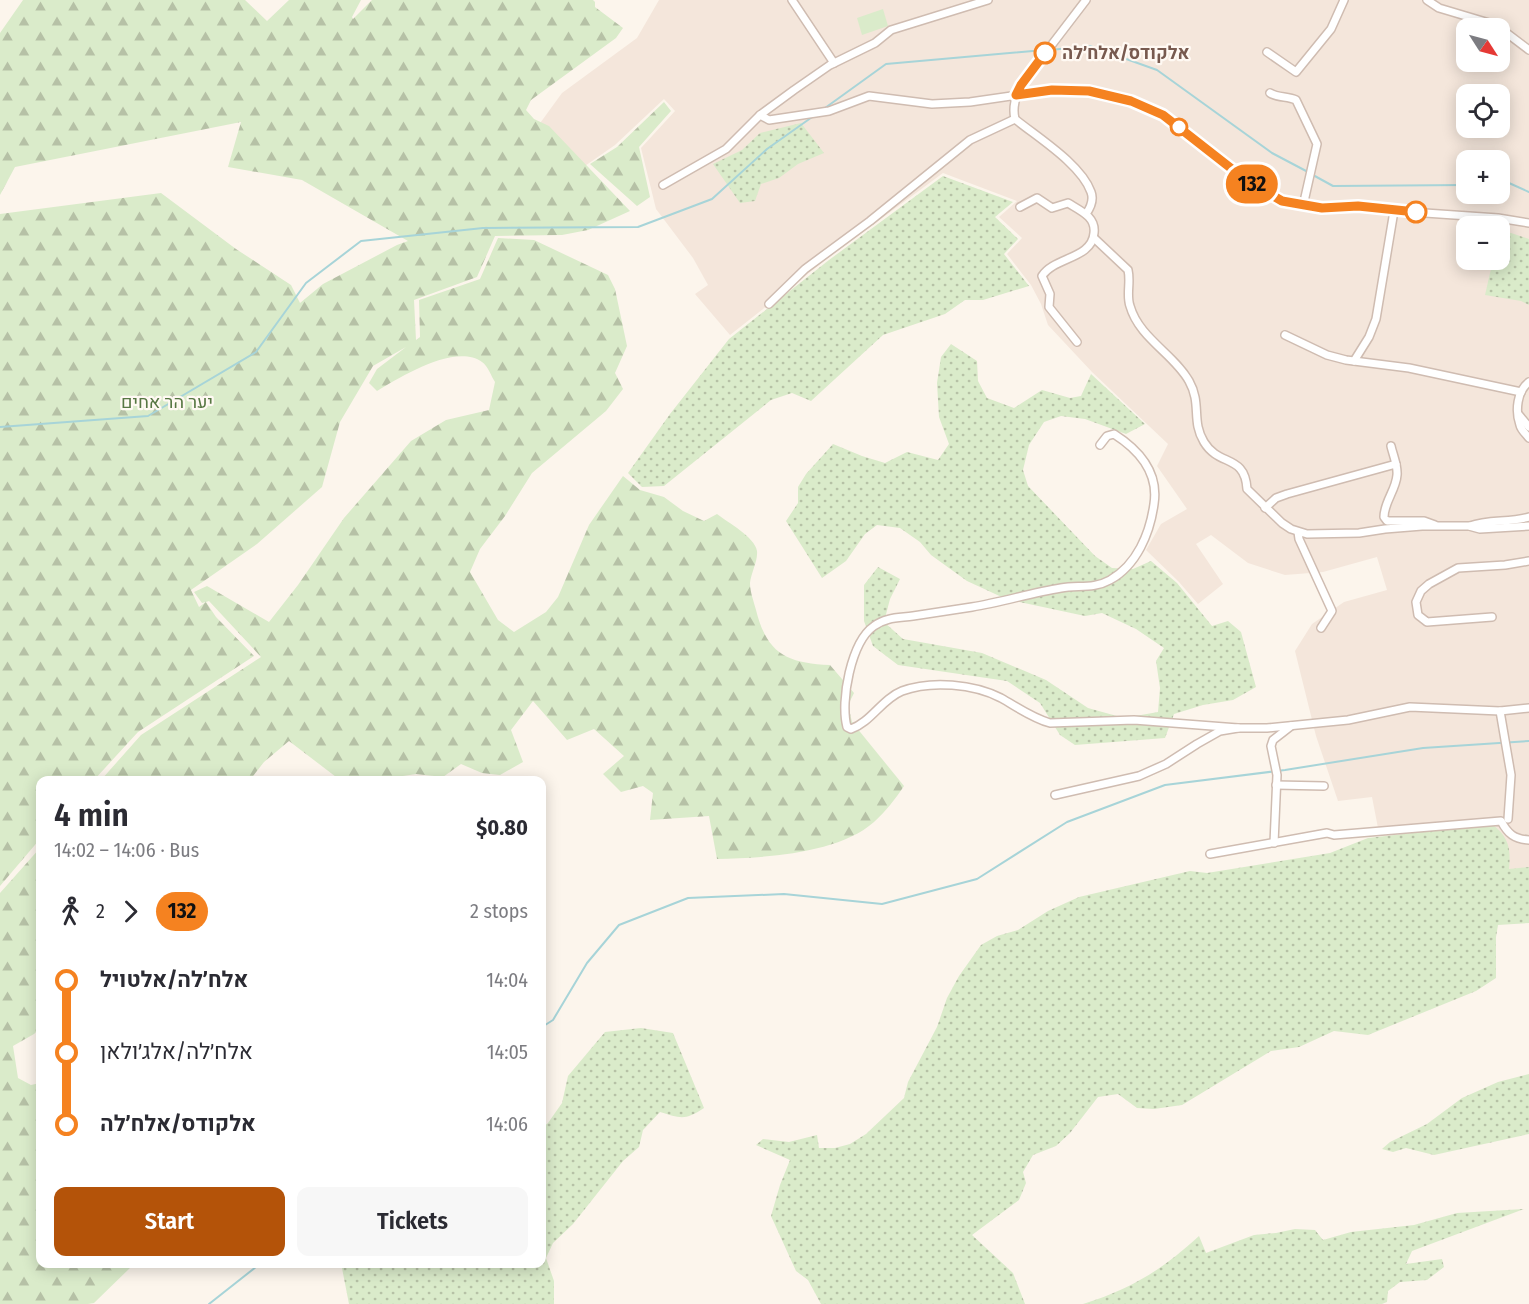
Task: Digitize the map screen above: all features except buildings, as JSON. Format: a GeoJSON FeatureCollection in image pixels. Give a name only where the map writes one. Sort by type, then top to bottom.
{"type":"FeatureCollection","features":[{"type":"Feature","properties":{"kind":"street"},"geometry":{"type":"LineString","coordinates":[[792,0],[834,63]]}},
{"type":"Feature","properties":{"kind":"street"},"geometry":{"type":"LineString","coordinates":[[663,184],[726,149],[760,116],[834,63],[875,43],[891,30],[988,0]]}},
{"type":"Feature","properties":{"kind":"street"},"geometry":{"type":"LineString","coordinates":[[1086,0],[1021,85],[1016,95],[1013,111],[1015,119],[1070,164],[1083,178],[1091,193],[1092,205],[1086,214]]}},
{"type":"Feature","properties":{"kind":"street"},"geometry":{"type":"LineString","coordinates":[[1267,52],[1296,72],[1331,29],[1344,0]]}},
{"type":"Feature","properties":{"kind":"street"},"geometry":{"type":"LineString","coordinates":[[1427,0],[1439,8],[1496,25],[1529,50]]}},
{"type":"Feature","properties":{"kind":"street"},"geometry":{"type":"LineString","coordinates":[[760,116],[770,120],[829,111],[869,96],[932,104],[970,102],[1052,90],[1089,91],[1131,101],[1163,115],[1246,180],[1282,201],[1322,208],[1358,206],[1394,211],[1497,218],[1529,223]]}},
{"type":"Feature","properties":{"kind":"street"},"geometry":{"type":"LineString","coordinates":[[1270,93],[1296,100],[1317,144],[1303,206]]}},
{"type":"Feature","properties":{"kind":"street"},"geometry":{"type":"LineString","coordinates":[[769,304],[805,269],[870,221],[970,140],[1015,119]]}},
{"type":"Feature","properties":{"kind":"street"},"geometry":{"type":"LineString","coordinates":[[1020,207],[1037,198],[1052,208],[1068,203],[1093,221],[1094,238],[1090,246],[1042,276],[1050,294],[1049,307],[1077,342]]}},
{"type":"Feature","properties":{"kind":"street"},"geometry":{"type":"LineString","coordinates":[[1354,361],[1369,337],[1376,319],[1394,211]]}},
{"type":"Feature","properties":{"kind":"street"},"geometry":{"type":"LineString","coordinates":[[1094,238],[1128,270],[1130,307],[1135,318],[1188,380],[1197,402],[1195,422],[1203,441],[1213,454],[1242,469],[1245,473],[1247,489],[1282,523],[1298,532],[1328,535],[1440,526],[1469,526],[1480,529],[1529,526]]}},
{"type":"Feature","properties":{"kind":"street"},"geometry":{"type":"LineString","coordinates":[[1285,335],[1327,356],[1409,368],[1521,392]]}},
{"type":"Feature","properties":{"kind":"street"},"geometry":{"type":"LineString","coordinates":[[1529,382],[1521,392],[1518,413],[1520,426],[1529,438]]}},
{"type":"Feature","properties":{"kind":"street"},"geometry":{"type":"LineString","coordinates":[[1518,413],[1529,427]]}},
{"type":"Feature","properties":{"kind":"street"},"geometry":{"type":"LineString","coordinates":[[1100,445],[1107,436],[1114,434],[1126,442],[1144,460],[1155,488],[1149,528],[1144,542],[1128,564],[1110,580],[1098,585],[1065,587],[1028,593],[972,607],[894,617],[875,625],[860,639],[852,662],[847,689],[847,727],[851,729],[859,726],[893,696],[902,691],[917,687],[955,685],[979,689],[999,697],[1039,720],[1050,723],[1134,720],[1238,728]]}},
{"type":"Feature","properties":{"kind":"street"},"geometry":{"type":"LineString","coordinates":[[1390,446],[1397,473],[1384,518],[1387,521],[1424,521],[1440,526]]}},
{"type":"Feature","properties":{"kind":"street"},"geometry":{"type":"LineString","coordinates":[[1265,508],[1276,498],[1287,494],[1396,464]]}},
{"type":"Feature","properties":{"kind":"street"},"geometry":{"type":"LineString","coordinates":[[1469,526],[1482,521],[1516,520],[1529,517]]}},
{"type":"Feature","properties":{"kind":"street"},"geometry":{"type":"LineString","coordinates":[[1298,532],[1299,539],[1331,606],[1331,615],[1321,628]]}},
{"type":"Feature","properties":{"kind":"street"},"geometry":{"type":"LineString","coordinates":[[1492,617],[1427,622],[1418,615],[1416,602],[1421,591],[1429,584],[1458,568],[1529,561]]}},
{"type":"Feature","properties":{"kind":"street"},"geometry":{"type":"LineString","coordinates":[[1055,795],[1139,776],[1166,764],[1221,730],[1348,720],[1410,707],[1500,711],[1529,708]]}},
{"type":"Feature","properties":{"kind":"street"},"geometry":{"type":"LineString","coordinates":[[1500,711],[1511,775],[1508,819]]}},
{"type":"Feature","properties":{"kind":"street"},"geometry":{"type":"LineString","coordinates":[[1274,843],[1276,776],[1270,746],[1273,740],[1292,725]]}},
{"type":"Feature","properties":{"kind":"street"},"geometry":{"type":"LineString","coordinates":[[1276,784],[1324,786]]}},
{"type":"Feature","properties":{"kind":"street"},"geometry":{"type":"LineString","coordinates":[[1210,854],[1327,833],[1334,835],[1501,820],[1506,832],[1516,839],[1529,840]]}},
{"type":"Feature","properties":{"kind":"shaded area"},"geometry":{"type":"Polygon","coordinates":[[[659,0],[1529,0],[1529,867],[1509,870],[1492,824],[1378,828],[1372,797],[1338,801],[1316,736],[1295,651],[1312,624],[1344,602],[1387,590],[1377,557],[1323,572],[1285,575],[1248,563],[1211,535],[1196,544],[1223,584],[1198,604],[1146,550],[1161,524],[1187,509],[1157,466],[1168,444],[1092,372],[1048,325],[1031,285],[1007,254],[1022,238],[999,217],[1017,201],[943,173],[828,258],[730,335],[695,294],[708,285],[693,258],[656,209],[641,148],[675,111],[664,99],[615,145],[582,168],[538,126],[562,93],[637,38],[659,0]]]}},
{"type":"Feature","properties":{"kind":"green space","name":"יער הר אחים"},"geometry":{"type":"Polygon","coordinates":[[[23,0],[245,0],[267,21],[289,0],[361,0],[353,19],[372,0],[593,0],[595,7],[623,28],[616,38],[531,100],[526,110],[534,119],[549,126],[630,211],[588,230],[562,235],[495,236],[477,277],[414,300],[416,340],[420,337],[419,300],[480,279],[498,238],[534,240],[608,275],[615,289],[627,346],[615,373],[623,389],[606,411],[532,473],[505,516],[480,549],[470,572],[498,620],[514,632],[546,612],[558,597],[589,525],[623,476],[640,490],[664,497],[683,511],[704,521],[717,514],[746,535],[757,551],[750,583],[766,637],[781,653],[791,658],[802,662],[830,665],[854,693],[848,705],[852,722],[904,786],[874,822],[859,833],[841,841],[799,852],[717,859],[709,816],[650,820],[653,793],[643,786],[621,792],[603,774],[624,756],[594,729],[567,740],[533,701],[511,730],[523,762],[500,775],[482,773],[461,764],[444,776],[416,774],[335,776],[289,741],[264,762],[253,776],[105,776],[141,735],[261,657],[209,601],[206,602],[216,617],[254,656],[138,732],[98,776],[36,776],[36,844],[0,886],[0,214],[161,193],[236,249],[291,285],[300,303],[323,284],[408,241],[302,180],[228,167],[241,122],[15,167],[0,195],[0,33],[23,0]],[[406,347],[373,366],[340,422],[322,487],[257,544],[191,590],[199,607],[206,602],[202,603],[194,592],[207,586],[269,622],[298,585],[344,518],[411,441],[446,420],[489,410],[495,382],[486,366],[471,357],[443,359],[428,364],[377,391],[369,383],[377,369],[406,347]]]}},
{"type":"Feature","properties":{"kind":"green space"},"geometry":{"type":"Polygon","coordinates":[[[883,9],[888,26],[862,35],[857,18],[883,9]]]}},
{"type":"Feature","properties":{"kind":"green space"},"geometry":{"type":"Polygon","coordinates":[[[664,102],[671,111],[639,147],[650,197],[637,206],[590,164],[617,147],[664,102]]]}},
{"type":"Feature","properties":{"kind":"green space"},"geometry":{"type":"Polygon","coordinates":[[[801,123],[824,153],[798,164],[779,178],[761,184],[755,201],[740,203],[713,164],[742,150],[760,133],[801,123]]]}},
{"type":"Feature","properties":{"kind":"green space"},"geometry":{"type":"Polygon","coordinates":[[[943,176],[1013,202],[995,217],[1018,239],[1004,254],[1029,286],[983,300],[965,300],[945,314],[883,335],[811,401],[792,393],[771,400],[664,486],[642,487],[628,473],[670,414],[729,339],[829,260],[943,176]]]}},
{"type":"Feature","properties":{"kind":"green space"},"geometry":{"type":"Polygon","coordinates":[[[1510,233],[1529,239],[1529,305],[1521,301],[1485,295],[1491,270],[1510,270],[1510,233]]]}},
{"type":"Feature","properties":{"kind":"green space"},"geometry":{"type":"Polygon","coordinates":[[[951,344],[977,361],[978,381],[987,398],[1014,408],[1042,390],[1070,398],[1081,396],[1091,374],[1145,424],[1126,434],[1085,419],[1061,416],[1044,422],[1029,445],[1023,470],[1028,486],[1095,556],[1112,568],[1133,569],[1151,561],[1177,583],[1212,626],[1228,621],[1241,632],[1256,687],[1233,700],[1203,705],[1174,714],[1165,738],[1075,745],[1060,735],[1040,703],[1007,681],[898,665],[873,646],[864,621],[864,585],[878,567],[900,579],[890,599],[884,622],[903,639],[982,653],[1046,680],[1088,708],[1124,718],[1158,712],[1160,688],[1156,661],[1164,648],[1136,629],[1102,613],[1085,616],[1006,599],[967,581],[931,555],[920,542],[900,528],[877,525],[865,534],[846,561],[822,578],[786,521],[798,503],[798,487],[806,474],[833,444],[885,463],[907,452],[938,460],[949,444],[939,417],[937,383],[941,357],[951,344]]]}},
{"type":"Feature","properties":{"kind":"green space"},"geometry":{"type":"Polygon","coordinates":[[[1492,824],[1508,844],[1509,869],[1529,867],[1529,923],[1498,925],[1496,978],[1476,991],[1368,1035],[1334,1031],[1299,1047],[1271,1051],[1182,1105],[1154,1109],[1137,1108],[1118,1094],[1098,1097],[1070,1133],[1056,1146],[1033,1155],[1023,1172],[1026,1183],[1019,1200],[972,1235],[1013,1273],[1025,1304],[821,1304],[808,1280],[796,1271],[771,1216],[790,1160],[756,1145],[763,1139],[789,1142],[817,1135],[819,1148],[835,1148],[850,1144],[866,1134],[904,1098],[908,1082],[937,1027],[947,998],[981,945],[997,936],[1018,930],[1048,911],[1079,897],[1190,871],[1207,873],[1330,853],[1368,838],[1492,824]]]}},
{"type":"Feature","properties":{"kind":"green space"},"geometry":{"type":"Polygon","coordinates":[[[36,852],[36,1032],[13,1046],[18,1078],[31,1085],[36,1084],[36,1268],[130,1268],[94,1303],[0,1304],[0,893],[36,852]]]}},
{"type":"Feature","properties":{"kind":"green space"},"geometry":{"type":"Polygon","coordinates":[[[641,1028],[673,1033],[704,1108],[687,1117],[660,1112],[643,1130],[639,1147],[623,1161],[573,1224],[553,1243],[546,1258],[546,1125],[562,1103],[568,1076],[605,1032],[641,1028]]]}},
{"type":"Feature","properties":{"kind":"green space"},"geometry":{"type":"Polygon","coordinates":[[[1529,1074],[1529,1134],[1434,1155],[1406,1148],[1393,1152],[1382,1149],[1390,1142],[1427,1124],[1462,1098],[1498,1082],[1529,1074]]]}},
{"type":"Feature","properties":{"kind":"green space"},"geometry":{"type":"Polygon","coordinates":[[[1524,1209],[1412,1251],[1406,1264],[1442,1259],[1444,1267],[1427,1280],[1400,1282],[1388,1291],[1387,1302],[1382,1304],[1083,1304],[1116,1292],[1159,1269],[1199,1236],[1206,1253],[1254,1235],[1295,1229],[1315,1230],[1323,1240],[1351,1232],[1414,1225],[1457,1213],[1524,1209]]]}},
{"type":"Feature","properties":{"kind":"green space"},"geometry":{"type":"Polygon","coordinates":[[[546,1258],[554,1281],[554,1304],[349,1304],[342,1268],[546,1268],[546,1258]]]}},
{"type":"Feature","properties":{"kind":"waterway"},"geometry":{"type":"LineString","coordinates":[[1050,50],[1090,46],[1157,70],[1272,153],[1308,172]]}},
{"type":"Feature","properties":{"kind":"waterway"},"geometry":{"type":"LineString","coordinates":[[825,108],[886,64],[1044,50]]}},
{"type":"Feature","properties":{"kind":"waterway"},"geometry":{"type":"LineString","coordinates":[[0,427],[148,416],[256,352],[306,283],[361,241],[483,228],[638,227],[712,199],[767,149],[815,115]]}},
{"type":"Feature","properties":{"kind":"waterway"},"geometry":{"type":"LineString","coordinates":[[1313,175],[1333,186],[1456,185]]}},
{"type":"Feature","properties":{"kind":"waterway"},"geometry":{"type":"LineString","coordinates":[[1510,183],[1529,192]]}},
{"type":"Feature","properties":{"kind":"waterway"},"geometry":{"type":"LineString","coordinates":[[546,1024],[553,1020],[587,963],[619,925],[688,898],[784,894],[882,904],[977,879],[1067,822],[1165,785],[1285,770],[1423,748],[1529,741]]}},
{"type":"Feature","properties":{"kind":"waterway"},"geometry":{"type":"LineString","coordinates":[[209,1304],[255,1268]]}},
{"type":"Feature","properties":{"kind":"bus line","name":"132"},"geometry":{"type":"LineString","coordinates":[[1045,53],[1016,95],[1052,90],[1089,91],[1131,101],[1163,115],[1246,180],[1282,201],[1322,208],[1358,206],[1416,212]]}},
{"type":"Feature","properties":{"kind":"place","name":"אלקודס/אלח׳לה"},"geometry":{"type":"Point","coordinates":[1045,53]}}]}
